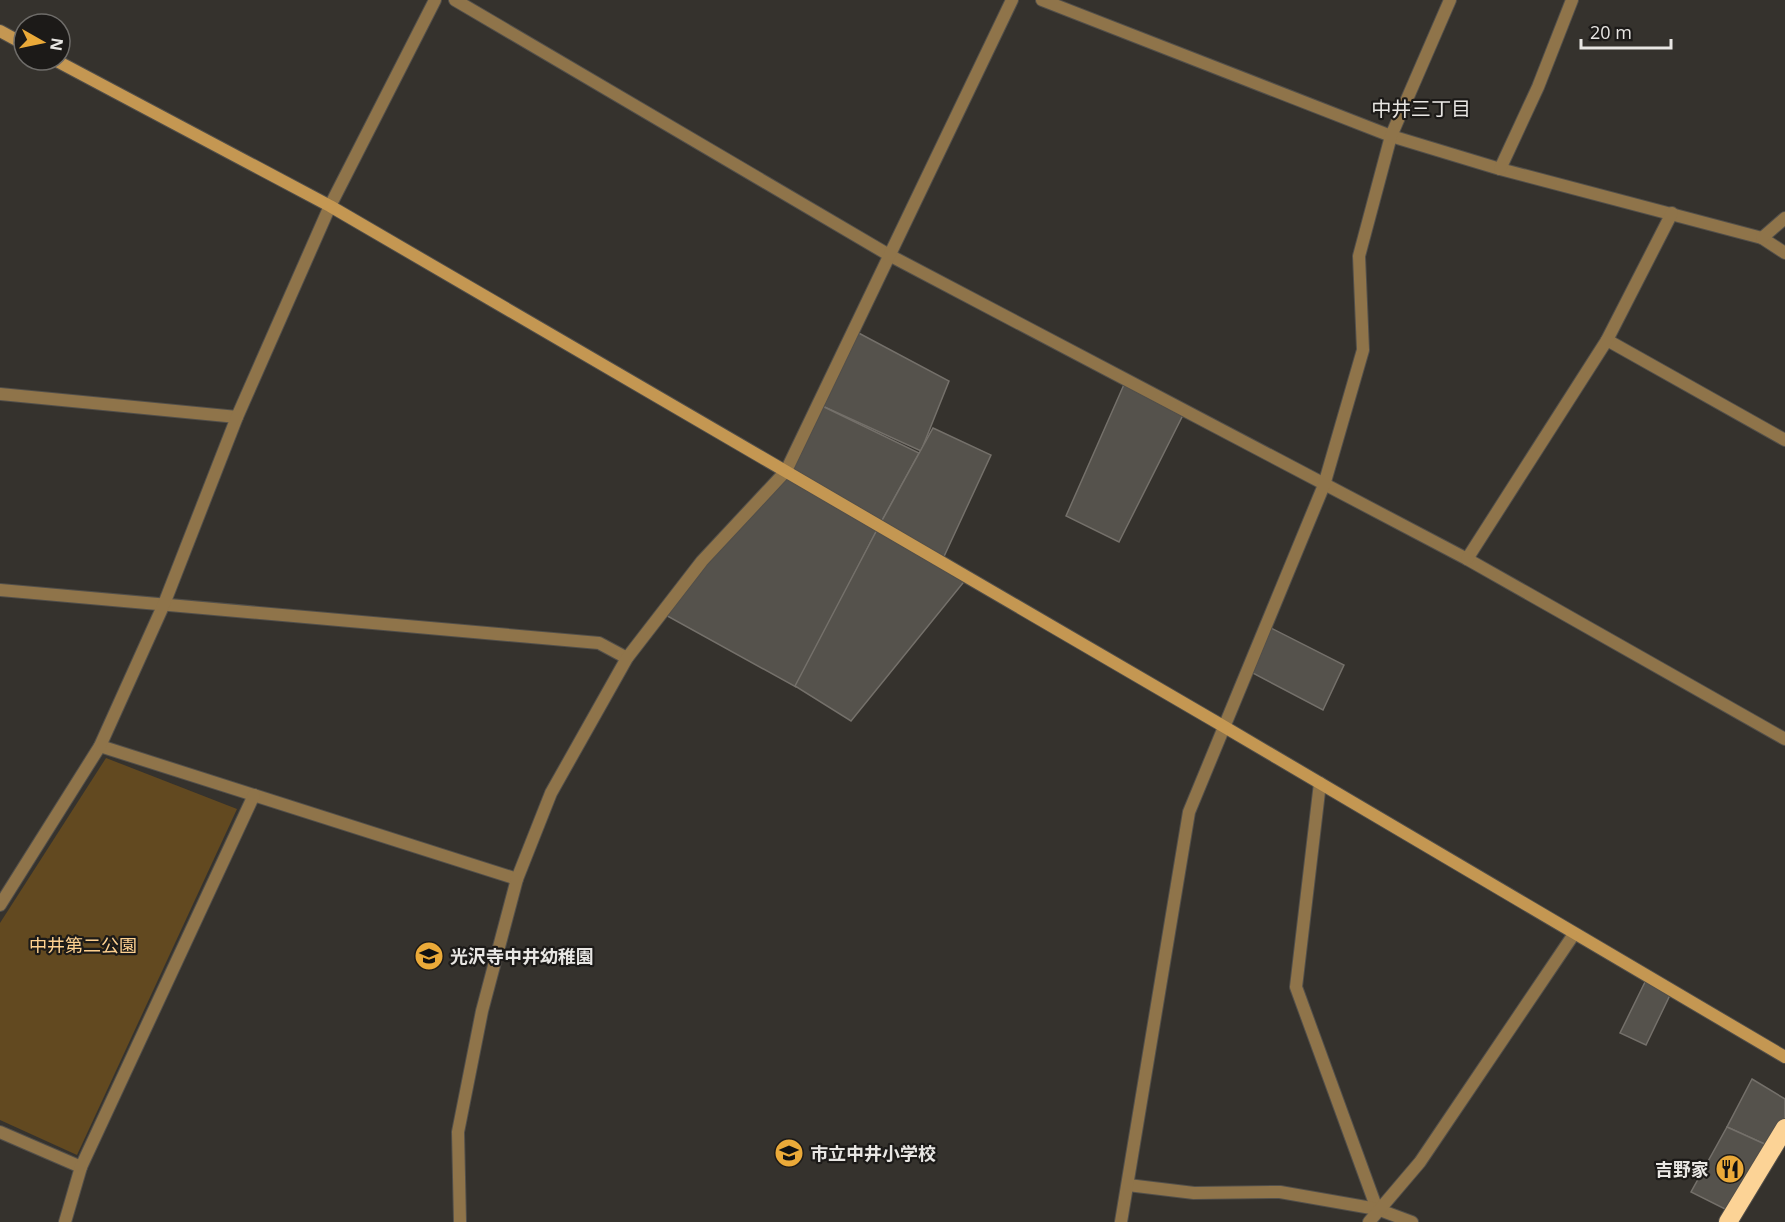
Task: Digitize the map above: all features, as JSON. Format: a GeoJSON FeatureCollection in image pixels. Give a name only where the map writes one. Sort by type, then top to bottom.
{"type":"FeatureCollection","features":[{"type":"Feature","properties":{"kind":"highway"},"geometry":{"type":"LineString","coordinates":[[1728,1222],[1785,1128]]}},
{"type":"Feature","properties":{"kind":"street"},"geometry":{"type":"LineString","coordinates":[[0,905],[100,746],[164,604],[237,417],[330,206],[435,0]]}},
{"type":"Feature","properties":{"kind":"street"},"geometry":{"type":"LineString","coordinates":[[455,0],[889,255],[1467,559],[1785,739]]}},
{"type":"Feature","properties":{"kind":"street"},"geometry":{"type":"LineString","coordinates":[[460,1222],[458,1132],[482,1011],[517,879],[551,793],[627,658],[702,561],[786,471],[1012,0]]}},
{"type":"Feature","properties":{"kind":"street"},"geometry":{"type":"LineString","coordinates":[[1042,0],[1391,136],[1500,169],[1762,238],[1785,253]]}},
{"type":"Feature","properties":{"kind":"street"},"geometry":{"type":"LineString","coordinates":[[1121,1222],[1189,812],[1324,484],[1363,350],[1359,256],[1391,136],[1450,0]]}},
{"type":"Feature","properties":{"kind":"street"},"geometry":{"type":"LineString","coordinates":[[1500,169],[1538,87],[1572,0]]}},
{"type":"Feature","properties":{"kind":"street"},"geometry":{"type":"LineString","coordinates":[[72,69],[330,206],[1223,726],[1785,1057]]}},
{"type":"Feature","properties":{"kind":"street"},"geometry":{"type":"LineString","coordinates":[[1467,559],[1607,339],[1672,213]]}},
{"type":"Feature","properties":{"kind":"street"},"geometry":{"type":"LineString","coordinates":[[1762,238],[1785,218]]}},
{"type":"Feature","properties":{"kind":"street"},"geometry":{"type":"LineString","coordinates":[[1607,339],[1785,440]]}},
{"type":"Feature","properties":{"kind":"street"},"geometry":{"type":"LineString","coordinates":[[0,394],[237,417]]}},
{"type":"Feature","properties":{"kind":"street"},"geometry":{"type":"LineString","coordinates":[[0,590],[599,643],[627,658]]}},
{"type":"Feature","properties":{"kind":"street"},"geometry":{"type":"LineString","coordinates":[[100,746],[517,879]]}},
{"type":"Feature","properties":{"kind":"street"},"geometry":{"type":"LineString","coordinates":[[1320,783],[1296,987],[1377,1209]]}},
{"type":"Feature","properties":{"kind":"street"},"geometry":{"type":"LineString","coordinates":[[65,1222],[81,1167],[254,795]]}},
{"type":"Feature","properties":{"kind":"street"},"geometry":{"type":"LineString","coordinates":[[1369,1222],[1377,1209],[1420,1162],[1574,934]]}},
{"type":"Feature","properties":{"kind":"street"},"geometry":{"type":"LineString","coordinates":[[0,1132],[81,1167]]}},
{"type":"Feature","properties":{"kind":"street"},"geometry":{"type":"LineString","coordinates":[[1128,1185],[1194,1192],[1280,1192],[1377,1209],[1412,1222]]}},
{"type":"Feature","properties":{"kind":"green space","name":"中井第二公園"},"geometry":{"type":"Polygon","coordinates":[[[106,758],[237,809],[77,1155],[0,1120],[0,923],[106,758]]]}},
{"type":"Feature","properties":{"kind":"building"},"geometry":{"type":"Polygon","coordinates":[[[853,330],[949,381],[921,451],[818,404],[853,330]]]}},
{"type":"Feature","properties":{"kind":"building"},"geometry":{"type":"Polygon","coordinates":[[[1126,380],[1185,411],[1119,542],[1066,516],[1126,380]]]}},
{"type":"Feature","properties":{"kind":"building"},"geometry":{"type":"Polygon","coordinates":[[[818,404],[919,453],[879,526],[786,471],[818,404]]]}},
{"type":"Feature","properties":{"kind":"building"},"geometry":{"type":"Polygon","coordinates":[[[933,428],[991,455],[941,563],[879,526],[933,428]]]}},
{"type":"Feature","properties":{"kind":"building"},"geometry":{"type":"Polygon","coordinates":[[[786,471],[879,526],[796,687],[662,613],[786,471]]]}},
{"type":"Feature","properties":{"kind":"building"},"geometry":{"type":"Polygon","coordinates":[[[879,526],[967,578],[851,721],[795,686],[879,526]]]}},
{"type":"Feature","properties":{"kind":"building"},"geometry":{"type":"Polygon","coordinates":[[[1265,625],[1344,665],[1323,710],[1247,670],[1265,625]]]}},
{"type":"Feature","properties":{"kind":"building"},"geometry":{"type":"Polygon","coordinates":[[[1646,980],[1671,993],[1646,1045],[1620,1033],[1646,980]]]}},
{"type":"Feature","properties":{"kind":"building"},"geometry":{"type":"Polygon","coordinates":[[[1752,1079],[1785,1099],[1785,1122],[1769,1146],[1727,1127],[1752,1079]]]}},
{"type":"Feature","properties":{"kind":"building","name":"吉野家"},"geometry":{"type":"Polygon","coordinates":[[[1727,1127],[1769,1146],[1731,1212],[1691,1192],[1727,1127]]]}},
{"type":"Feature","properties":{"kind":"place","name":"光沢寺中井幼稚園"},"geometry":{"type":"Point","coordinates":[429,956]}},
{"type":"Feature","properties":{"kind":"place","name":"市立中井小学校"},"geometry":{"type":"Point","coordinates":[789,1153]}},
{"type":"Feature","properties":{"kind":"place","name":"吉野家"},"geometry":{"type":"Point","coordinates":[1730,1169]}},
{"type":"Feature","properties":{"kind":"district","name":"中井三丁目"},"geometry":{"type":"Point","coordinates":[1421,108]}}]}
